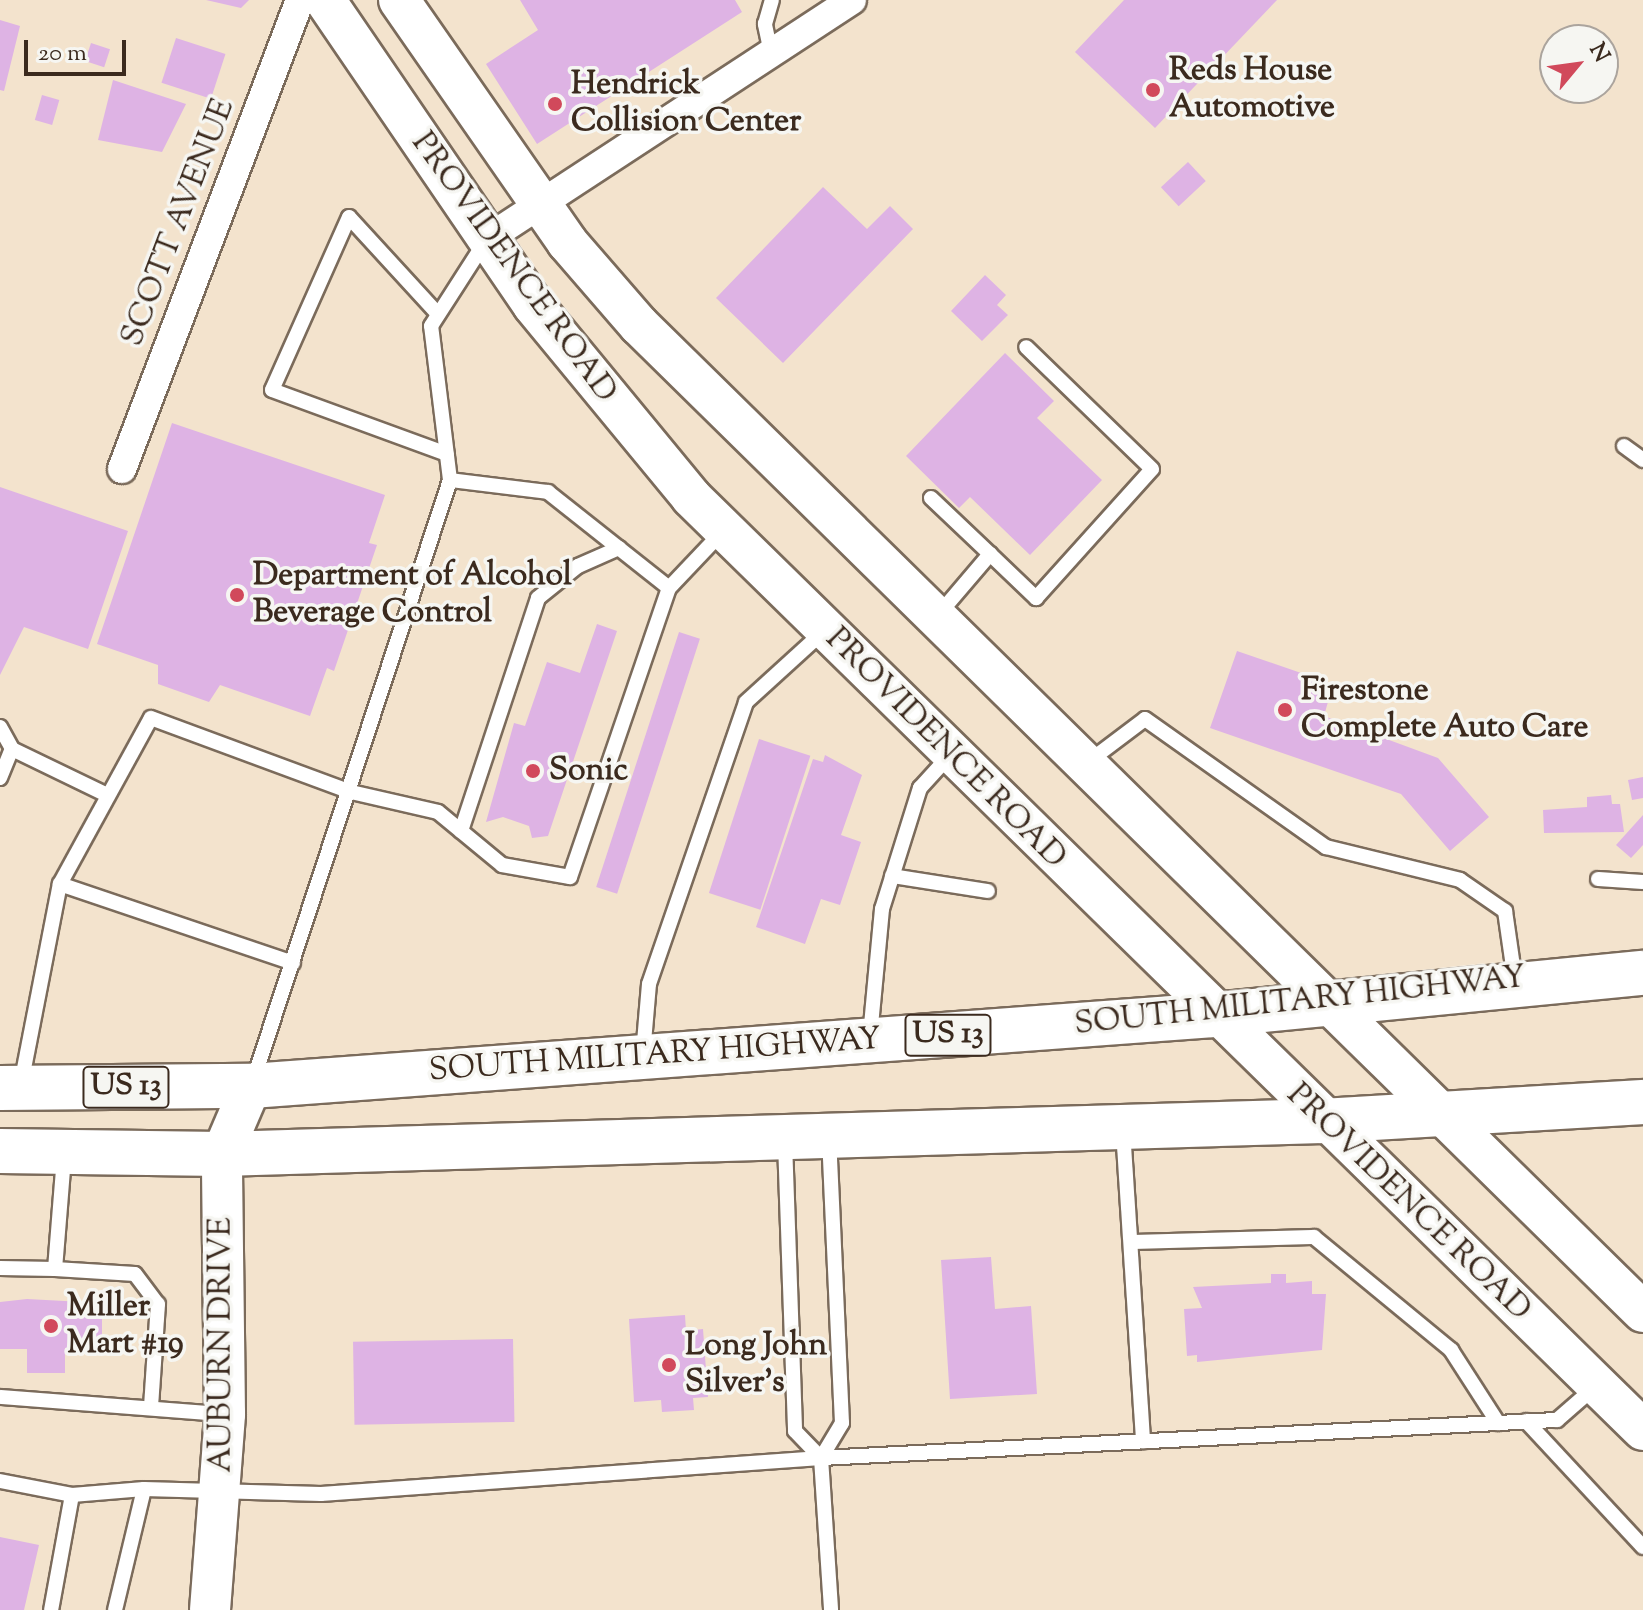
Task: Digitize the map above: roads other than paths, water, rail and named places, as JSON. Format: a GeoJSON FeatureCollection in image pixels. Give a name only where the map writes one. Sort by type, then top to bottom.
{"type":"FeatureCollection","features":[{"type":"Feature","properties":{"kind":"main road","name":"PROVIDENCE ROAD"},"geometry":{"type":"LineString","coordinates":[[325,0],[487,239],[609,403],[724,530],[1213,1015],[1643,1430]]}},
{"type":"Feature","properties":{"kind":"main road","name":"PROVIDENCE ROAD"},"geometry":{"type":"LineString","coordinates":[[409,7],[540,204],[639,325],[1083,766],[1332,1001],[1643,1312]]}},
{"type":"Feature","properties":{"kind":"main road","name":"SOUTH MILITARY HIGHWAY"},"geometry":{"type":"LineString","coordinates":[[10,1088],[251,1086],[1213,1015],[1515,980],[1643,973]]}},
{"type":"Feature","properties":{"kind":"main road","name":"AUBURN DRIVE"},"geometry":{"type":"LineString","coordinates":[[210,1610],[225,1414],[222,1154],[251,1086]]}},
{"type":"Feature","properties":{"kind":"main road","name":"US 13"},"geometry":{"type":"LineString","coordinates":[[0,1151],[222,1154],[784,1134],[1323,1121],[1643,1102]]}},
{"type":"Feature","properties":{"kind":"street","name":"SCOTT AVENUE"},"geometry":{"type":"LineString","coordinates":[[122,469],[300,0]]}},
{"type":"Feature","properties":{"kind":"street"},"geometry":{"type":"LineString","coordinates":[[487,239],[852,0]]}},
{"type":"Feature","properties":{"kind":"lane"},"geometry":{"type":"LineString","coordinates":[[771,53],[765,24],[772,0]]}},
{"type":"Feature","properties":{"kind":"lane"},"geometry":{"type":"LineString","coordinates":[[437,313],[349,217],[272,390],[447,454]]}},
{"type":"Feature","properties":{"kind":"lane"},"geometry":{"type":"LineString","coordinates":[[251,1086],[351,792],[450,480],[431,326],[487,239]]}},
{"type":"Feature","properties":{"kind":"lane"},"geometry":{"type":"LineString","coordinates":[[931,498],[1036,598],[1152,469],[1026,347]]}},
{"type":"Feature","properties":{"kind":"lane"},"geometry":{"type":"LineString","coordinates":[[1624,446],[1643,460]]}},
{"type":"Feature","properties":{"kind":"lane"},"geometry":{"type":"LineString","coordinates":[[450,480],[548,492],[669,588]]}},
{"type":"Feature","properties":{"kind":"lane"},"geometry":{"type":"LineString","coordinates":[[10,1088],[60,884],[151,718],[351,792],[438,812],[502,865],[570,877],[669,588],[724,530]]}},
{"type":"Feature","properties":{"kind":"lane"},"geometry":{"type":"LineString","coordinates":[[461,831],[538,598],[578,566],[619,548]]}},
{"type":"Feature","properties":{"kind":"lane"},"geometry":{"type":"LineString","coordinates":[[936,617],[990,554]]}},
{"type":"Feature","properties":{"kind":"lane"},"geometry":{"type":"LineString","coordinates":[[643,1057],[649,984],[746,702],[825,630]]}},
{"type":"Feature","properties":{"kind":"lane"},"geometry":{"type":"LineString","coordinates":[[1083,766],[1145,719],[1326,847],[1460,880],[1505,911],[1515,980]]}},
{"type":"Feature","properties":{"kind":"lane"},"geometry":{"type":"LineString","coordinates":[[0,727],[12,749],[107,795]]}},
{"type":"Feature","properties":{"kind":"lane"},"geometry":{"type":"LineString","coordinates":[[0,778],[12,749]]}},
{"type":"Feature","properties":{"kind":"lane"},"geometry":{"type":"LineString","coordinates":[[870,1040],[882,909],[920,788],[951,753]]}},
{"type":"Feature","properties":{"kind":"lane"},"geometry":{"type":"LineString","coordinates":[[892,876],[988,891]]}},
{"type":"Feature","properties":{"kind":"lane"},"geometry":{"type":"LineString","coordinates":[[1598,879],[1643,882]]}},
{"type":"Feature","properties":{"kind":"lane"},"geometry":{"type":"LineString","coordinates":[[60,884],[293,963]]}},
{"type":"Feature","properties":{"kind":"lane"},"geometry":{"type":"LineString","coordinates":[[1123,1125],[1143,1441]]}},
{"type":"Feature","properties":{"kind":"lane"},"geometry":{"type":"LineString","coordinates":[[829,1133],[842,1423],[821,1458],[831,1610]]}},
{"type":"Feature","properties":{"kind":"lane"},"geometry":{"type":"LineString","coordinates":[[784,1134],[795,1431],[821,1458]]}},
{"type":"Feature","properties":{"kind":"lane"},"geometry":{"type":"LineString","coordinates":[[55,1269],[65,1152]]}},
{"type":"Feature","properties":{"kind":"lane"},"geometry":{"type":"LineString","coordinates":[[1131,1242],[1314,1237],[1451,1350],[1498,1423]]}},
{"type":"Feature","properties":{"kind":"lane"},"geometry":{"type":"LineString","coordinates":[[0,1268],[135,1274],[158,1304],[151,1408]]}},
{"type":"Feature","properties":{"kind":"lane"},"geometry":{"type":"LineString","coordinates":[[0,1481],[72,1495],[144,1489],[221,1494],[821,1458],[1557,1420],[1596,1385]]}},
{"type":"Feature","properties":{"kind":"lane"},"geometry":{"type":"LineString","coordinates":[[0,1397],[225,1414]]}},
{"type":"Feature","properties":{"kind":"lane"},"geometry":{"type":"LineString","coordinates":[[1526,1421],[1643,1547]]}},
{"type":"Feature","properties":{"kind":"lane"},"geometry":{"type":"LineString","coordinates":[[115,1610],[144,1489]]}},
{"type":"Feature","properties":{"kind":"lane"},"geometry":{"type":"LineString","coordinates":[[51,1610],[72,1495]]}},
{"type":"Feature","properties":{"kind":"place","name":"Reds House Automotive"},"geometry":{"type":"Point","coordinates":[1153,90]}},
{"type":"Feature","properties":{"kind":"place","name":"Hendrick Collision Center"},"geometry":{"type":"Point","coordinates":[555,104]}},
{"type":"Feature","properties":{"kind":"place","name":"Department of Alcohol Beverage Control"},"geometry":{"type":"Point","coordinates":[237,595]}},
{"type":"Feature","properties":{"kind":"place","name":"Firestone Complete Auto Care"},"geometry":{"type":"Point","coordinates":[1285,710]}},
{"type":"Feature","properties":{"kind":"place","name":"Sonic"},"geometry":{"type":"Point","coordinates":[533,771]}},
{"type":"Feature","properties":{"kind":"place","name":"Miller Mart #19"},"geometry":{"type":"Point","coordinates":[51,1326]}},
{"type":"Feature","properties":{"kind":"place","name":"Long John Silver's"},"geometry":{"type":"Point","coordinates":[669,1365]}}]}
